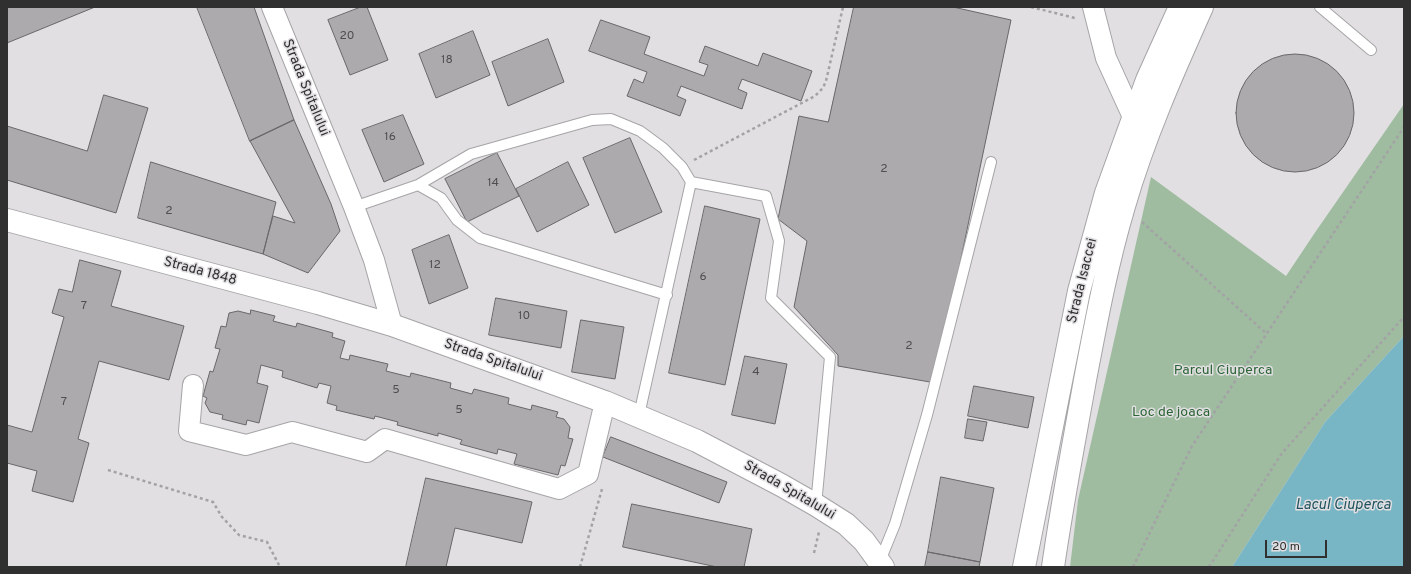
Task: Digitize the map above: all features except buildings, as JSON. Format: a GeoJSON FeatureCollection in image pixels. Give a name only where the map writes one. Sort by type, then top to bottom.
{"type":"FeatureCollection","features":[{"type":"Feature","properties":{"kind":"main road","name":"Strada Isaccei"},"geometry":{"type":"LineString","coordinates":[[1024,567],[1079,291],[1106,193],[1146,80],[1180,7]]}},
{"type":"Feature","properties":{"kind":"main road","name":"Strada Isaccei"},"geometry":{"type":"LineString","coordinates":[[1053,567],[1063,499],[1101,296],[1124,205],[1150,127],[1202,7]]}},
{"type":"Feature","properties":{"kind":"main road","name":"Strada 1848"},"geometry":{"type":"LineString","coordinates":[[7,220],[318,303],[392,325]]}},
{"type":"Feature","properties":{"kind":"main road","name":"Strada Spitalului"},"geometry":{"type":"LineString","coordinates":[[392,325],[605,402],[639,415],[697,441],[816,504],[851,528],[864,541],[882,564]]}},
{"type":"Feature","properties":{"kind":"street","name":"Strada Spitalului"},"geometry":{"type":"LineString","coordinates":[[272,7],[354,207],[374,260],[392,325]]}},
{"type":"Feature","properties":{"kind":"street"},"geometry":{"type":"LineString","coordinates":[[1095,15],[1106,58],[1133,116]]}},
{"type":"Feature","properties":{"kind":"street"},"geometry":{"type":"LineString","coordinates":[[193,385],[189,431],[246,445],[292,432],[367,452],[385,439],[560,489],[588,474],[605,402]]}},
{"type":"Feature","properties":{"kind":"lane"},"geometry":{"type":"LineString","coordinates":[[1320,7],[1371,50]]}},
{"type":"Feature","properties":{"kind":"lane"},"geometry":{"type":"LineString","coordinates":[[354,207],[418,185],[470,154],[592,120],[611,119],[640,131],[663,148],[682,167],[692,182],[766,196],[779,241],[771,298],[830,357],[816,504]]}},
{"type":"Feature","properties":{"kind":"lane"},"geometry":{"type":"LineString","coordinates":[[882,564],[926,415],[991,162]]}},
{"type":"Feature","properties":{"kind":"lane"},"geometry":{"type":"LineString","coordinates":[[639,415],[692,182]]}},
{"type":"Feature","properties":{"kind":"lane"},"geometry":{"type":"LineString","coordinates":[[418,185],[441,198],[457,220],[480,238],[667,295]]}},
{"type":"Feature","properties":{"kind":"path"},"geometry":{"type":"LineString","coordinates":[[682,167],[815,96],[823,88],[826,81],[843,7]]}},
{"type":"Feature","properties":{"kind":"path"},"geometry":{"type":"LineString","coordinates":[[1031,7],[1046,12],[1095,15]]}},
{"type":"Feature","properties":{"kind":"path"},"geometry":{"type":"LineString","coordinates":[[1133,567],[1192,446],[1404,127]]}},
{"type":"Feature","properties":{"kind":"path"},"geometry":{"type":"LineString","coordinates":[[1124,205],[1267,334]]}},
{"type":"Feature","properties":{"kind":"path"},"geometry":{"type":"LineString","coordinates":[[1209,567],[1282,453],[1404,317]]}},
{"type":"Feature","properties":{"kind":"path"},"geometry":{"type":"LineString","coordinates":[[108,470],[213,502],[222,517],[239,535],[267,542],[280,567]]}},
{"type":"Feature","properties":{"kind":"path"},"geometry":{"type":"LineString","coordinates":[[580,567],[604,482],[603,479],[588,474]]}},
{"type":"Feature","properties":{"kind":"path"},"geometry":{"type":"LineString","coordinates":[[814,553],[820,530]]}},
{"type":"Feature","properties":{"kind":"green space","name":"Parcul Ciuperca"},"geometry":{"type":"Polygon","coordinates":[[[1404,104],[1404,336],[1325,422],[1232,567],[1070,567],[1078,500],[1151,177],[1286,276],[1404,104]]]}},
{"type":"Feature","properties":{"kind":"water","name":"Lacul Ciuperca"},"geometry":{"type":"Polygon","coordinates":[[[1404,336],[1404,567],[1232,567],[1325,422],[1404,336]]]}},
{"type":"Feature","properties":{"kind":"park label","name":"Loc de joaca"},"geometry":{"type":"Point","coordinates":[1171,413]}}]}
